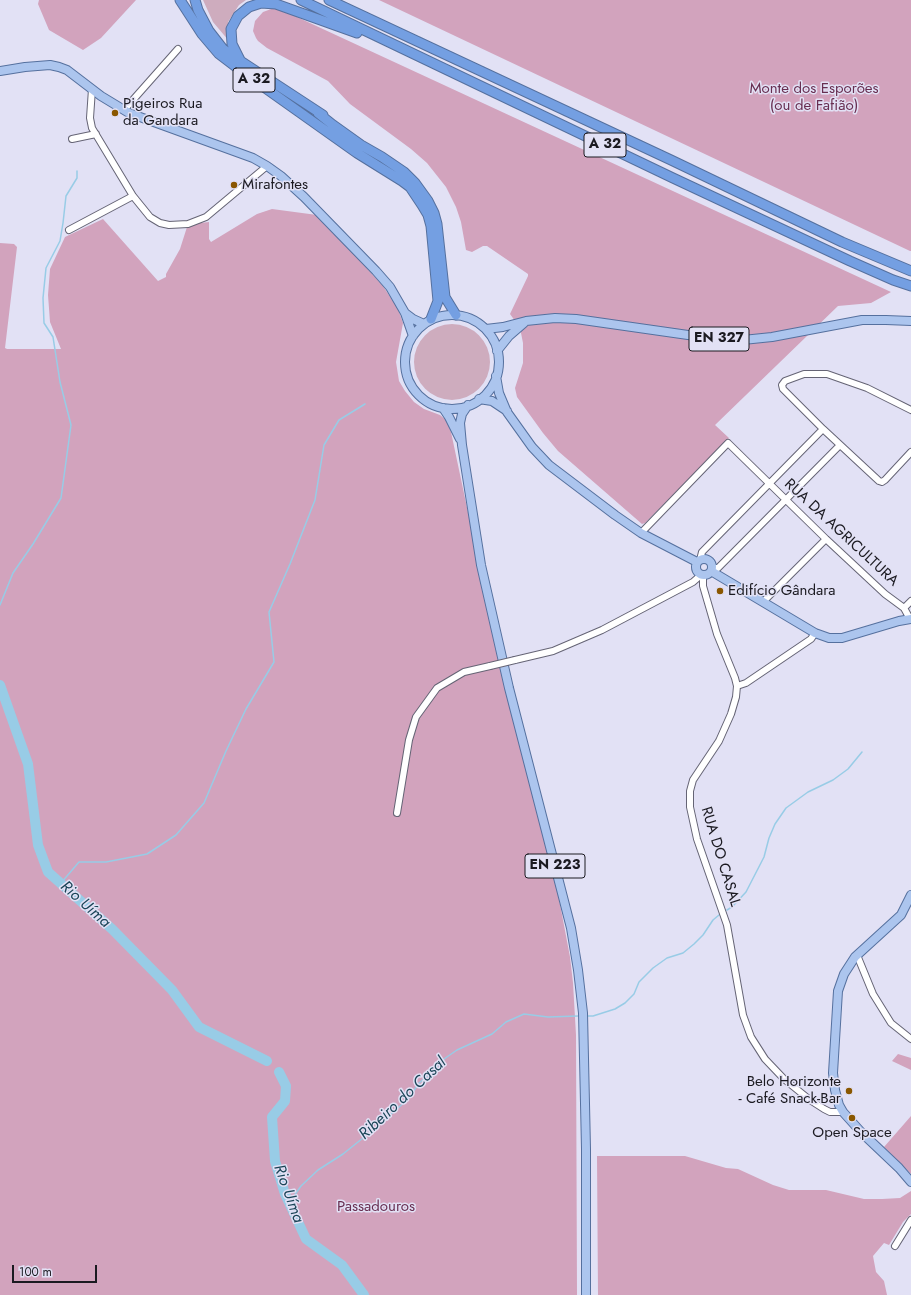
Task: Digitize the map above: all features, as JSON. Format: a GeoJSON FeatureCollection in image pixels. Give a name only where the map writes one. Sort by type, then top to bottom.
{"type":"FeatureCollection","features":[{"type":"Feature","properties":{"kind":"highway","name":"A 32"},"geometry":{"type":"LineString","coordinates":[[180,0],[202,34],[219,54],[311,121],[410,187],[428,215],[431,226],[438,301],[428,322]]}},
{"type":"Feature","properties":{"kind":"highway","name":"A 32"},"geometry":{"type":"LineString","coordinates":[[190,0],[202,34]]}},
{"type":"Feature","properties":{"kind":"highway","name":"A 32"},"geometry":{"type":"LineString","coordinates":[[195,0],[198,10],[209,31],[223,49],[318,113],[361,145],[404,172],[415,183],[428,201],[434,213],[437,224],[445,297],[456,315]]}},
{"type":"Feature","properties":{"kind":"highway","name":"A 32"},"geometry":{"type":"LineString","coordinates":[[301,0],[836,254],[893,280],[911,286]]}},
{"type":"Feature","properties":{"kind":"highway","name":"A 32"},"geometry":{"type":"LineString","coordinates":[[329,0],[671,160],[842,242],[911,272]]}},
{"type":"Feature","properties":{"kind":"highway","name":"A 32"},"geometry":{"type":"LineString","coordinates":[[242,62],[232,44],[231,29],[238,16],[249,7],[260,3],[276,4],[401,48]]}},
{"type":"Feature","properties":{"kind":"main road"},"geometry":{"type":"LineString","coordinates":[[0,71],[50,65],[59,67],[67,70],[124,110],[252,158],[268,166],[304,197],[390,287],[405,313],[412,336]]}},
{"type":"Feature","properties":{"kind":"main road"},"geometry":{"type":"LineString","coordinates":[[405,313],[413,319],[428,322]]}},
{"type":"Feature","properties":{"kind":"main road"},"geometry":{"type":"LineString","coordinates":[[456,315],[472,319],[486,329],[495,343],[498,368],[490,389],[479,399],[468,405],[456,408],[443,408],[428,402],[415,391],[410,384],[407,376],[405,360],[406,351],[412,336],[428,322],[439,316],[456,315]]}},
{"type":"Feature","properties":{"kind":"main road","name":"EN 327"},"geometry":{"type":"LineString","coordinates":[[486,329],[503,327],[526,321],[555,318],[576,319],[716,339],[744,340],[772,337],[855,321],[874,319],[911,321]]}},
{"type":"Feature","properties":{"kind":"main road"},"geometry":{"type":"LineString","coordinates":[[497,351],[509,336],[526,321]]}},
{"type":"Feature","properties":{"kind":"main road"},"geometry":{"type":"LineString","coordinates":[[496,376],[499,393],[507,412],[532,447],[549,465],[615,515],[641,532],[698,561],[708,560],[711,563],[712,570]]}},
{"type":"Feature","properties":{"kind":"main road"},"geometry":{"type":"LineString","coordinates":[[479,399],[492,401],[507,412]]}},
{"type":"Feature","properties":{"kind":"main road","name":"EN 223"},"geometry":{"type":"LineString","coordinates":[[468,405],[462,414],[460,422],[462,445],[483,573],[509,688],[571,928],[578,970],[583,1013],[586,1150],[586,1295]]}},
{"type":"Feature","properties":{"kind":"main road","name":"EN 223"},"geometry":{"type":"LineString","coordinates":[[443,408],[453,424],[462,445]]}},
{"type":"Feature","properties":{"kind":"main road"},"geometry":{"type":"LineString","coordinates":[[698,561],[696,570],[702,576],[708,574],[712,570]]}},
{"type":"Feature","properties":{"kind":"main road"},"geometry":{"type":"LineString","coordinates":[[712,570],[815,633],[829,638],[842,638],[910,619]]}},
{"type":"Feature","properties":{"kind":"main road"},"geometry":{"type":"LineString","coordinates":[[911,895],[901,915],[858,955],[844,974],[838,992],[833,1073],[835,1090],[839,1105],[843,1112],[911,1182]]}},
{"type":"Feature","properties":{"kind":"street"},"geometry":{"type":"LineString","coordinates":[[124,110],[178,49]]}},
{"type":"Feature","properties":{"kind":"street"},"geometry":{"type":"LineString","coordinates":[[92,89],[90,118],[92,128],[133,196],[150,217],[160,223],[188,224],[206,217],[268,166]]}},
{"type":"Feature","properties":{"kind":"street"},"geometry":{"type":"LineString","coordinates":[[72,139],[96,134]]}},
{"type":"Feature","properties":{"kind":"street"},"geometry":{"type":"LineString","coordinates":[[69,230],[133,196]]}},
{"type":"Feature","properties":{"kind":"street"},"geometry":{"type":"LineString","coordinates":[[911,410],[867,388],[827,374],[804,374],[784,381],[782,385],[783,389],[877,480],[882,482],[911,452]]}},
{"type":"Feature","properties":{"kind":"street"},"geometry":{"type":"LineString","coordinates":[[698,561],[702,552],[823,429]]}},
{"type":"Feature","properties":{"kind":"street","name":"RUA DA AGRICULTURA"},"geometry":{"type":"LineString","coordinates":[[641,532],[728,443],[826,539],[885,594],[904,608],[910,619]]}},
{"type":"Feature","properties":{"kind":"street"},"geometry":{"type":"LineString","coordinates":[[712,570],[718,568],[840,445]]}},
{"type":"Feature","properties":{"kind":"street"},"geometry":{"type":"LineString","coordinates":[[764,601],[826,539]]}},
{"type":"Feature","properties":{"kind":"street"},"geometry":{"type":"LineString","coordinates":[[397,814],[409,740],[416,717],[437,688],[464,672],[553,651],[602,630],[702,576]]}},
{"type":"Feature","properties":{"kind":"street","name":"RUA DO CASAL"},"geometry":{"type":"LineString","coordinates":[[702,576],[703,586],[716,634],[735,678],[736,697],[731,714],[719,741],[693,780],[690,791],[690,806],[697,839],[727,925],[743,1015],[751,1037],[765,1059],[784,1079],[824,1109],[830,1112],[843,1112]]}},
{"type":"Feature","properties":{"kind":"street"},"geometry":{"type":"LineString","coordinates":[[904,608],[911,601]]}},
{"type":"Feature","properties":{"kind":"street"},"geometry":{"type":"LineString","coordinates":[[736,686],[746,683],[811,640],[815,633]]}},
{"type":"Feature","properties":{"kind":"street"},"geometry":{"type":"LineString","coordinates":[[858,955],[873,994],[891,1024],[911,1039]]}},
{"type":"Feature","properties":{"kind":"street"},"geometry":{"type":"LineString","coordinates":[[895,1246],[911,1220]]}},
{"type":"Feature","properties":{"kind":"shaded area"},"geometry":{"type":"Polygon","coordinates":[[[203,0],[246,0],[239,5],[228,22],[229,41],[213,22],[203,0]]]}},
{"type":"Feature","properties":{"kind":"shaded area"},"geometry":{"type":"Polygon","coordinates":[[[452,324],[467,327],[479,335],[487,347],[490,362],[487,377],[479,389],[467,397],[452,400],[437,397],[425,389],[417,377],[414,362],[417,347],[425,335],[437,327],[452,324]]]}},
{"type":"Feature","properties":{"kind":"green space"},"geometry":{"type":"Polygon","coordinates":[[[39,0],[136,0],[101,38],[83,50],[49,30],[38,4],[39,0]]]}},
{"type":"Feature","properties":{"kind":"green space","name":"Monte dos Esporões (ou de Fafião)"},"geometry":{"type":"Polygon","coordinates":[[[379,0],[911,0],[911,251],[910,251],[379,0]]]}},
{"type":"Feature","properties":{"kind":"green space"},"geometry":{"type":"Polygon","coordinates":[[[274,8],[284,11],[891,292],[871,303],[838,306],[715,425],[729,438],[645,523],[642,524],[558,451],[517,397],[515,388],[523,363],[523,343],[520,328],[510,314],[528,274],[487,246],[483,246],[472,252],[466,250],[461,222],[456,207],[446,187],[427,163],[411,149],[350,104],[328,81],[267,48],[258,41],[253,31],[255,21],[263,12],[274,8]]]}},
{"type":"Feature","properties":{"kind":"green space","name":"Passadouros"},"geometry":{"type":"Polygon","coordinates":[[[272,209],[317,215],[383,286],[398,309],[403,323],[396,362],[399,381],[414,402],[424,409],[440,415],[446,420],[451,432],[498,654],[559,899],[570,957],[576,1035],[577,1295],[0,1295],[0,243],[14,244],[17,247],[5,348],[61,349],[50,322],[48,295],[50,269],[65,237],[103,219],[158,281],[166,277],[166,274],[180,249],[187,227],[191,224],[209,222],[209,239],[211,242],[257,214],[272,209]]]}},
{"type":"Feature","properties":{"kind":"green space"},"geometry":{"type":"Polygon","coordinates":[[[898,1054],[911,1058],[911,1070],[892,1061],[898,1054]]]}},
{"type":"Feature","properties":{"kind":"green space"},"geometry":{"type":"Polygon","coordinates":[[[911,1116],[911,1174],[884,1147],[911,1116]]]}},
{"type":"Feature","properties":{"kind":"green space"},"geometry":{"type":"Polygon","coordinates":[[[597,1156],[685,1156],[726,1168],[738,1169],[773,1185],[789,1190],[826,1190],[864,1199],[900,1198],[911,1191],[911,1214],[903,1222],[889,1245],[884,1243],[873,1256],[876,1272],[884,1281],[887,1295],[598,1295],[597,1156]]]}},
{"type":"Feature","properties":{"kind":"waterway"},"geometry":{"type":"LineString","coordinates":[[0,605],[13,573],[33,544],[61,498],[71,425],[60,382],[53,337],[44,323],[43,298],[46,268],[60,241],[66,196],[77,178],[77,171]]}},
{"type":"Feature","properties":{"kind":"waterway"},"geometry":{"type":"LineString","coordinates":[[61,883],[79,862],[106,862],[147,854],[176,835],[204,803],[246,709],[274,662],[269,612],[315,500],[324,445],[339,420],[365,404]]}},
{"type":"Feature","properties":{"kind":"waterway","name":"Rio Uíma"},"geometry":{"type":"LineString","coordinates":[[0,685],[28,764],[38,845],[48,872],[112,929],[172,990],[199,1027],[267,1061]]}},
{"type":"Feature","properties":{"kind":"waterway","name":"Ribeiro do Casal"},"geometry":{"type":"LineString","coordinates":[[727,910],[732,907],[746,892],[764,857],[769,838],[775,824],[786,808],[808,792],[833,780],[848,769],[862,752]]}},
{"type":"Feature","properties":{"kind":"waterway","name":"Ribeiro do Casal"},"geometry":{"type":"LineString","coordinates":[[588,1016],[593,1016],[615,1009],[625,1003],[634,994],[639,982],[653,968],[667,958],[683,953],[703,935],[713,920],[719,915]]}},
{"type":"Feature","properties":{"kind":"waterway","name":"Ribeiro do Casal"},"geometry":{"type":"LineString","coordinates":[[289,1203],[301,1186],[318,1170],[343,1154],[378,1126],[409,1098],[419,1083],[444,1059],[457,1050],[492,1034],[506,1022],[524,1014],[548,1017],[578,1016]]}},
{"type":"Feature","properties":{"kind":"waterway","name":"Rio Uíma"},"geometry":{"type":"LineString","coordinates":[[279,1072],[286,1086],[285,1101],[272,1117],[275,1161],[285,1194],[306,1239],[342,1265],[364,1295]]}},
{"type":"Feature","properties":{"kind":"place","name":"Pigeiros Rua da Gandara"},"geometry":{"type":"Point","coordinates":[115,113]}},
{"type":"Feature","properties":{"kind":"place","name":"Mirafontes"},"geometry":{"type":"Point","coordinates":[234,185]}},
{"type":"Feature","properties":{"kind":"place","name":"Edifício Gândara"},"geometry":{"type":"Point","coordinates":[720,591]}},
{"type":"Feature","properties":{"kind":"place","name":"Belo Horizonte - Café Snack-Bar"},"geometry":{"type":"Point","coordinates":[849,1091]}},
{"type":"Feature","properties":{"kind":"place","name":"Open Space"},"geometry":{"type":"Point","coordinates":[852,1118]}}]}
